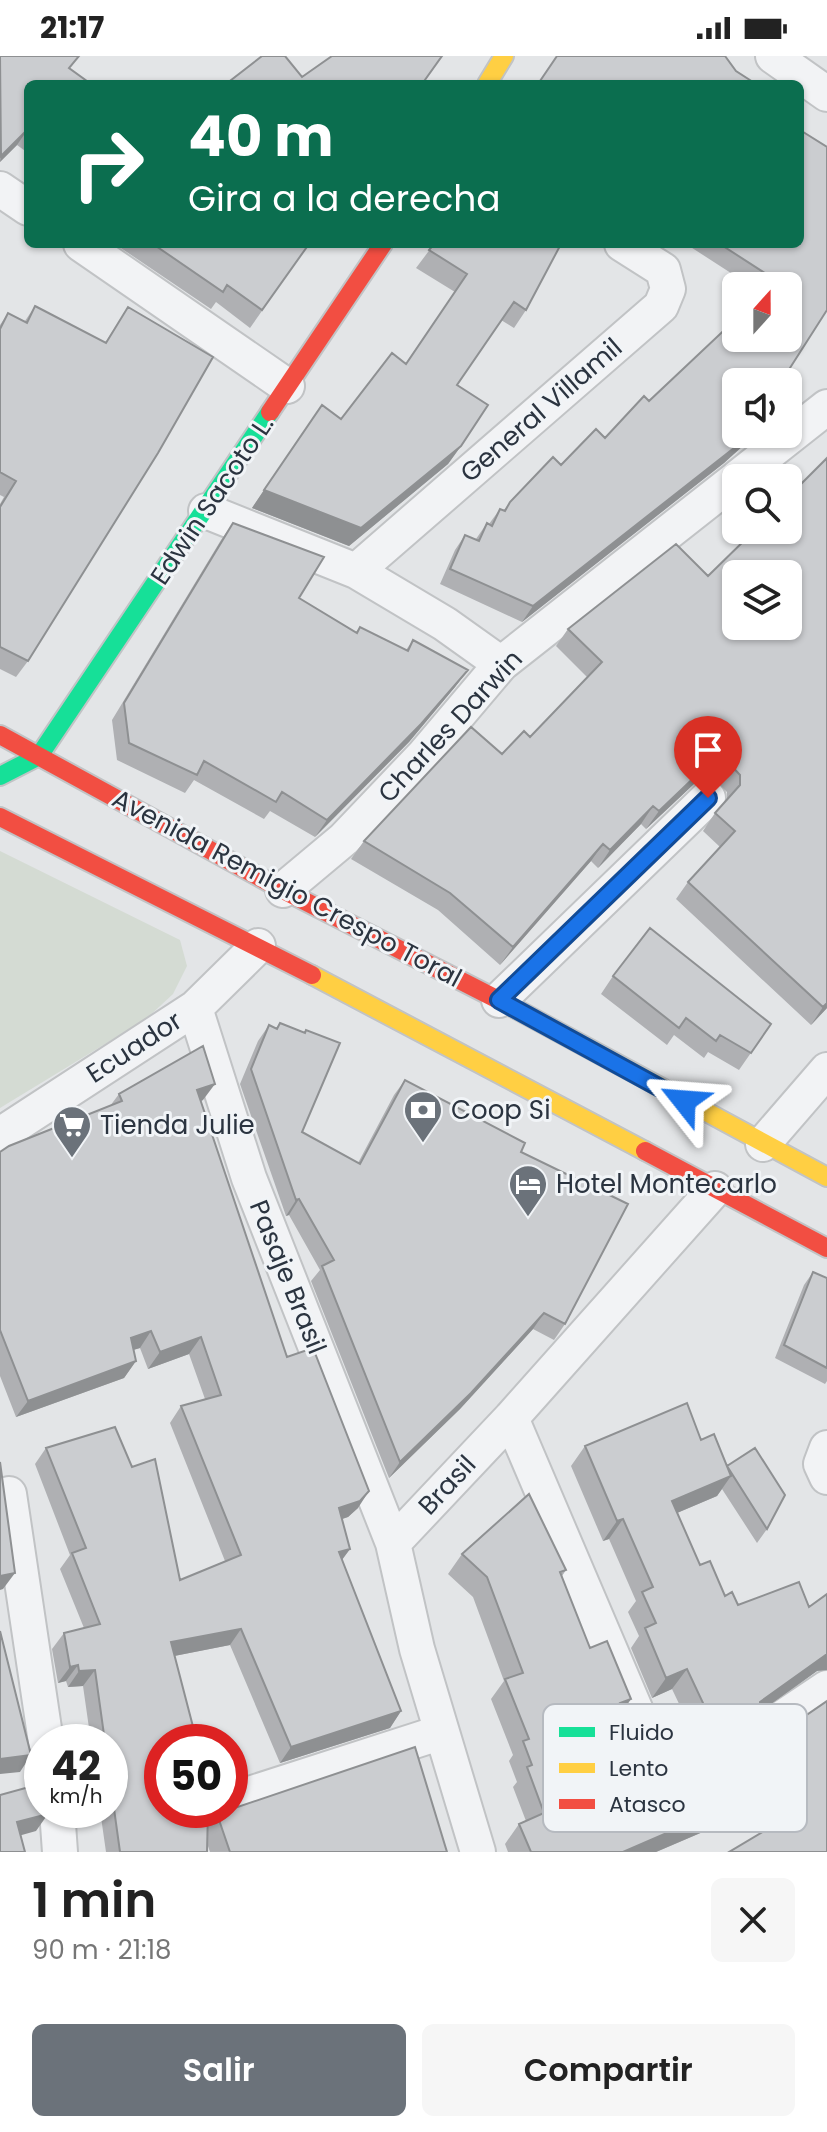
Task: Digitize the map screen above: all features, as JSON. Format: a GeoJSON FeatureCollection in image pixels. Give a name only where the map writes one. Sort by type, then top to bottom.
{"type":"FeatureCollection","features":[{"type":"Feature","properties":{"kind":"main road"},"geometry":{"type":"LineString","coordinates":[[489,80],[504,56]]}},
{"type":"Feature","properties":{"kind":"main road","name":"Edwin Sacoto L."},"geometry":{"type":"LineString","coordinates":[[39,756],[380,248]]}},
{"type":"Feature","properties":{"kind":"main road","name":"Avenida Remigio Crespo Toral"},"geometry":{"type":"LineString","coordinates":[[0,735],[283,890],[499,1000],[827,1177]]}},
{"type":"Feature","properties":{"kind":"main road"},"geometry":{"type":"LineString","coordinates":[[0,776],[39,756]]}},
{"type":"Feature","properties":{"kind":"main road"},"geometry":{"type":"LineString","coordinates":[[0,817],[258,946],[827,1248]]}},
{"type":"Feature","properties":{"kind":"street"},"geometry":{"type":"LineString","coordinates":[[773,56],[827,94]]}},
{"type":"Feature","properties":{"kind":"street"},"geometry":{"type":"LineString","coordinates":[[87,248],[287,386]]}},
{"type":"Feature","properties":{"kind":"street","name":"General Villamil"},"geometry":{"type":"LineString","coordinates":[[356,571],[661,306],[668,289],[663,270],[628,248]]}},
{"type":"Feature","properties":{"kind":"street","name":"Charles Darwin"},"geometry":{"type":"LineString","coordinates":[[754,464],[827,407]]}},
{"type":"Feature","properties":{"kind":"street","name":"Charles Darwin"},"geometry":{"type":"LineString","coordinates":[[283,890],[344,839],[424,755],[501,664],[722,489]]}},
{"type":"Feature","properties":{"kind":"street"},"geometry":{"type":"LineString","coordinates":[[206,511],[356,571],[445,624],[501,664]]}},
{"type":"Feature","properties":{"kind":"street"},"geometry":{"type":"LineString","coordinates":[[499,1000],[708,798]]}},
{"type":"Feature","properties":{"kind":"street","name":"Ecuador"},"geometry":{"type":"LineString","coordinates":[[0,1135],[195,1008],[258,946]]}},
{"type":"Feature","properties":{"kind":"street","name":"Pasaje Brasil"},"geometry":{"type":"LineString","coordinates":[[195,1008],[249,1178],[393,1543]]}},
{"type":"Feature","properties":{"kind":"street"},"geometry":{"type":"LineString","coordinates":[[763,1144],[827,1070]]}},
{"type":"Feature","properties":{"kind":"street","name":"Brasil"},"geometry":{"type":"LineString","coordinates":[[393,1543],[511,1418],[715,1189]]}},
{"type":"Feature","properties":{"kind":"street"},"geometry":{"type":"LineString","coordinates":[[511,1418],[633,1704]]}},
{"type":"Feature","properties":{"kind":"street"},"geometry":{"type":"LineString","coordinates":[[827,1448],[821,1464],[827,1477]]}},
{"type":"Feature","properties":{"kind":"street"},"geometry":{"type":"LineString","coordinates":[[9,1494],[43,1724]]}},
{"type":"Feature","properties":{"kind":"street"},"geometry":{"type":"LineString","coordinates":[[393,1543],[402,1595],[478,1852]]}},
{"type":"Feature","properties":{"kind":"street"},"geometry":{"type":"LineString","coordinates":[[803,1704],[827,1688]]}},
{"type":"Feature","properties":{"kind":"street"},"geometry":{"type":"LineString","coordinates":[[248,1794],[442,1732]]}},
{"type":"Feature","properties":{"kind":"street"},"geometry":{"type":"LineString","coordinates":[[58,1828],[60,1852]]}},
{"type":"Feature","properties":{"kind":"shaded area"},"geometry":{"type":"Polygon","coordinates":[[[0,851],[180,940],[187,966],[173,994],[146,1019],[0,1108],[0,851]]]}},
{"type":"Feature","properties":{"kind":"building"},"geometry":{"type":"Polygon","coordinates":[[[0,56],[79,56],[69,68],[86,80],[24,80],[24,133],[1,156],[0,56]]]}},
{"type":"Feature","properties":{"kind":"building"},"geometry":{"type":"Polygon","coordinates":[[[262,56],[285,56],[302,77],[332,56],[442,56],[425,80],[231,80],[262,56]]]}},
{"type":"Feature","properties":{"kind":"building"},"geometry":{"type":"Polygon","coordinates":[[[557,56],[725,56],[736,71],[750,80],[541,80],[557,56]]]}},
{"type":"Feature","properties":{"kind":"building"},"geometry":{"type":"Polygon","coordinates":[[[804,133],[827,147],[827,310],[802,349],[802,272],[763,272],[726,248],[804,248],[804,133]]]}},
{"type":"Feature","properties":{"kind":"building"},"geometry":{"type":"Polygon","coordinates":[[[159,248],[306,248],[262,310],[227,285],[223,292],[159,248]]]}},
{"type":"Feature","properties":{"kind":"building"},"geometry":{"type":"Polygon","coordinates":[[[559,248],[526,310],[514,302],[457,385],[488,405],[461,446],[361,528],[264,490],[322,405],[341,419],[392,353],[406,364],[467,274],[429,250],[559,248]]]}},
{"type":"Feature","properties":{"kind":"building"},"geometry":{"type":"Polygon","coordinates":[[[35,306],[106,343],[128,307],[213,357],[158,453],[28,661],[0,647],[0,507],[16,481],[0,472],[0,329],[8,313],[27,323],[35,306]]]}},
{"type":"Feature","properties":{"kind":"building"},"geometry":{"type":"Polygon","coordinates":[[[722,332],[722,352],[800,352],[790,368],[722,368],[722,448],[734,448],[533,606],[450,569],[465,535],[479,541],[487,523],[492,526],[500,509],[505,511],[553,457],[561,465],[596,429],[605,438],[644,396],[649,401],[722,332]]]}},
{"type":"Feature","properties":{"kind":"building"},"geometry":{"type":"Polygon","coordinates":[[[827,458],[827,1003],[823,1007],[688,882],[735,831],[715,813],[740,785],[740,775],[727,761],[716,761],[706,766],[659,811],[653,806],[610,850],[603,844],[513,947],[450,893],[364,841],[471,727],[502,754],[524,731],[530,737],[602,662],[568,629],[676,544],[708,576],[722,562],[722,640],[802,640],[802,560],[724,560],[741,544],[802,544],[802,483],[827,458]]]}},
{"type":"Feature","properties":{"kind":"building"},"geometry":{"type":"Polygon","coordinates":[[[233,523],[324,557],[299,598],[357,633],[360,627],[408,651],[413,640],[468,670],[421,724],[327,820],[282,792],[276,802],[204,761],[197,775],[129,743],[124,703],[233,523]]]}},
{"type":"Feature","properties":{"kind":"building"},"geometry":{"type":"Polygon","coordinates":[[[650,928],[771,1024],[751,1053],[720,1035],[716,1041],[686,1018],[679,1028],[613,976],[650,928]]]}},
{"type":"Feature","properties":{"kind":"building"},"geometry":{"type":"Polygon","coordinates":[[[280,1023],[340,1043],[302,1132],[360,1164],[405,1080],[525,1143],[521,1152],[628,1204],[565,1324],[544,1313],[471,1393],[400,1462],[322,1266],[334,1260],[299,1199],[296,1200],[251,1069],[269,1025],[277,1029],[280,1023]]]}},
{"type":"Feature","properties":{"kind":"building"},"geometry":{"type":"Polygon","coordinates":[[[203,1046],[215,1084],[197,1090],[287,1357],[313,1348],[369,1491],[360,1501],[339,1508],[350,1549],[339,1552],[401,1711],[291,1747],[241,1629],[171,1642],[192,1724],[144,1724],[144,1828],[208,1828],[207,1852],[120,1852],[117,1828],[128,1828],[128,1724],[102,1724],[95,1670],[79,1671],[78,1665],[70,1667],[64,1633],[100,1624],[72,1553],[86,1548],[46,1448],[115,1427],[132,1467],[155,1459],[180,1580],[241,1555],[181,1406],[221,1395],[201,1337],[160,1352],[151,1331],[131,1338],[136,1361],[28,1401],[0,1330],[0,1152],[122,1101],[119,1094],[203,1046]]]}},
{"type":"Feature","properties":{"kind":"building"},"geometry":{"type":"Polygon","coordinates":[[[813,1272],[827,1278],[827,1368],[784,1345],[813,1272]]]}},
{"type":"Feature","properties":{"kind":"building"},"geometry":{"type":"Polygon","coordinates":[[[687,1403],[701,1440],[714,1434],[731,1476],[672,1501],[700,1565],[710,1561],[725,1596],[732,1592],[738,1605],[799,1582],[809,1607],[827,1594],[827,1654],[760,1704],[704,1704],[687,1669],[666,1678],[645,1628],[656,1623],[642,1592],[653,1587],[623,1519],[617,1521],[585,1446],[687,1403]]]}},
{"type":"Feature","properties":{"kind":"building"},"geometry":{"type":"Polygon","coordinates":[[[755,1448],[785,1495],[767,1529],[727,1466],[755,1448]]]}},
{"type":"Feature","properties":{"kind":"building"},"geometry":{"type":"Polygon","coordinates":[[[0,1462],[15,1573],[0,1576],[0,1462]]]}},
{"type":"Feature","properties":{"kind":"building"},"geometry":{"type":"Polygon","coordinates":[[[529,1494],[566,1570],[560,1572],[590,1648],[607,1641],[631,1699],[620,1703],[543,1704],[543,1810],[527,1767],[532,1765],[523,1741],[529,1739],[505,1679],[523,1673],[487,1577],[462,1554],[529,1494]]]}},
{"type":"Feature","properties":{"kind":"building"},"geometry":{"type":"Polygon","coordinates":[[[0,1631],[24,1727],[24,1756],[0,1759],[0,1631]]]}},
{"type":"Feature","properties":{"kind":"building"},"geometry":{"type":"Polygon","coordinates":[[[827,1701],[827,1852],[729,1852],[762,1832],[807,1832],[807,1715],[827,1701]]]}},
{"type":"Feature","properties":{"kind":"building"},"geometry":{"type":"Polygon","coordinates":[[[415,1747],[447,1852],[230,1852],[222,1828],[248,1828],[248,1804],[415,1747]]]}},
{"type":"Feature","properties":{"kind":"building"},"geometry":{"type":"Polygon","coordinates":[[[24,1788],[24,1820],[17,1822],[25,1852],[0,1852],[0,1795],[24,1788]]]}},
{"type":"Feature","properties":{"kind":"building"},"geometry":{"type":"Polygon","coordinates":[[[543,1813],[543,1832],[669,1832],[623,1852],[531,1852],[519,1824],[543,1813]]]}},
{"type":"Feature","properties":{"kind":"traffic: fast"},"geometry":{"type":"LineString","coordinates":[[0,776],[39,756],[270,412]]}},
{"type":"Feature","properties":{"kind":"traffic: slow"},"geometry":{"type":"LineString","coordinates":[[489,80],[504,56]]}},
{"type":"Feature","properties":{"kind":"traffic: slow"},"geometry":{"type":"LineString","coordinates":[[312,975],[645,1151]]}},
{"type":"Feature","properties":{"kind":"traffic: slow"},"geometry":{"type":"LineString","coordinates":[[516,1009],[827,1177]]}},
{"type":"Feature","properties":{"kind":"traffic: jam"},"geometry":{"type":"LineString","coordinates":[[270,412],[380,248]]}},
{"type":"Feature","properties":{"kind":"traffic: jam"},"geometry":{"type":"LineString","coordinates":[[0,735],[283,890],[516,1009]]}},
{"type":"Feature","properties":{"kind":"traffic: jam"},"geometry":{"type":"LineString","coordinates":[[0,817],[312,975]]}},
{"type":"Feature","properties":{"kind":"traffic: jam"},"geometry":{"type":"LineString","coordinates":[[645,1151],[827,1248]]}},
{"type":"Feature","properties":{"kind":"place","name":"Coop Si"},"geometry":{"type":"Point","coordinates":[423,1144]}},
{"type":"Feature","properties":{"kind":"place","name":"Tienda Julie"},"geometry":{"type":"Point","coordinates":[72,1159]}},
{"type":"Feature","properties":{"kind":"place","name":"Hotel Montecarlo"},"geometry":{"type":"Point","coordinates":[528,1218]}},
{"type":"Feature","properties":{"kind":"route"},"geometry":{"type":"LineString","coordinates":[[684,1101],[499,1000],[708,798]]}}]}
